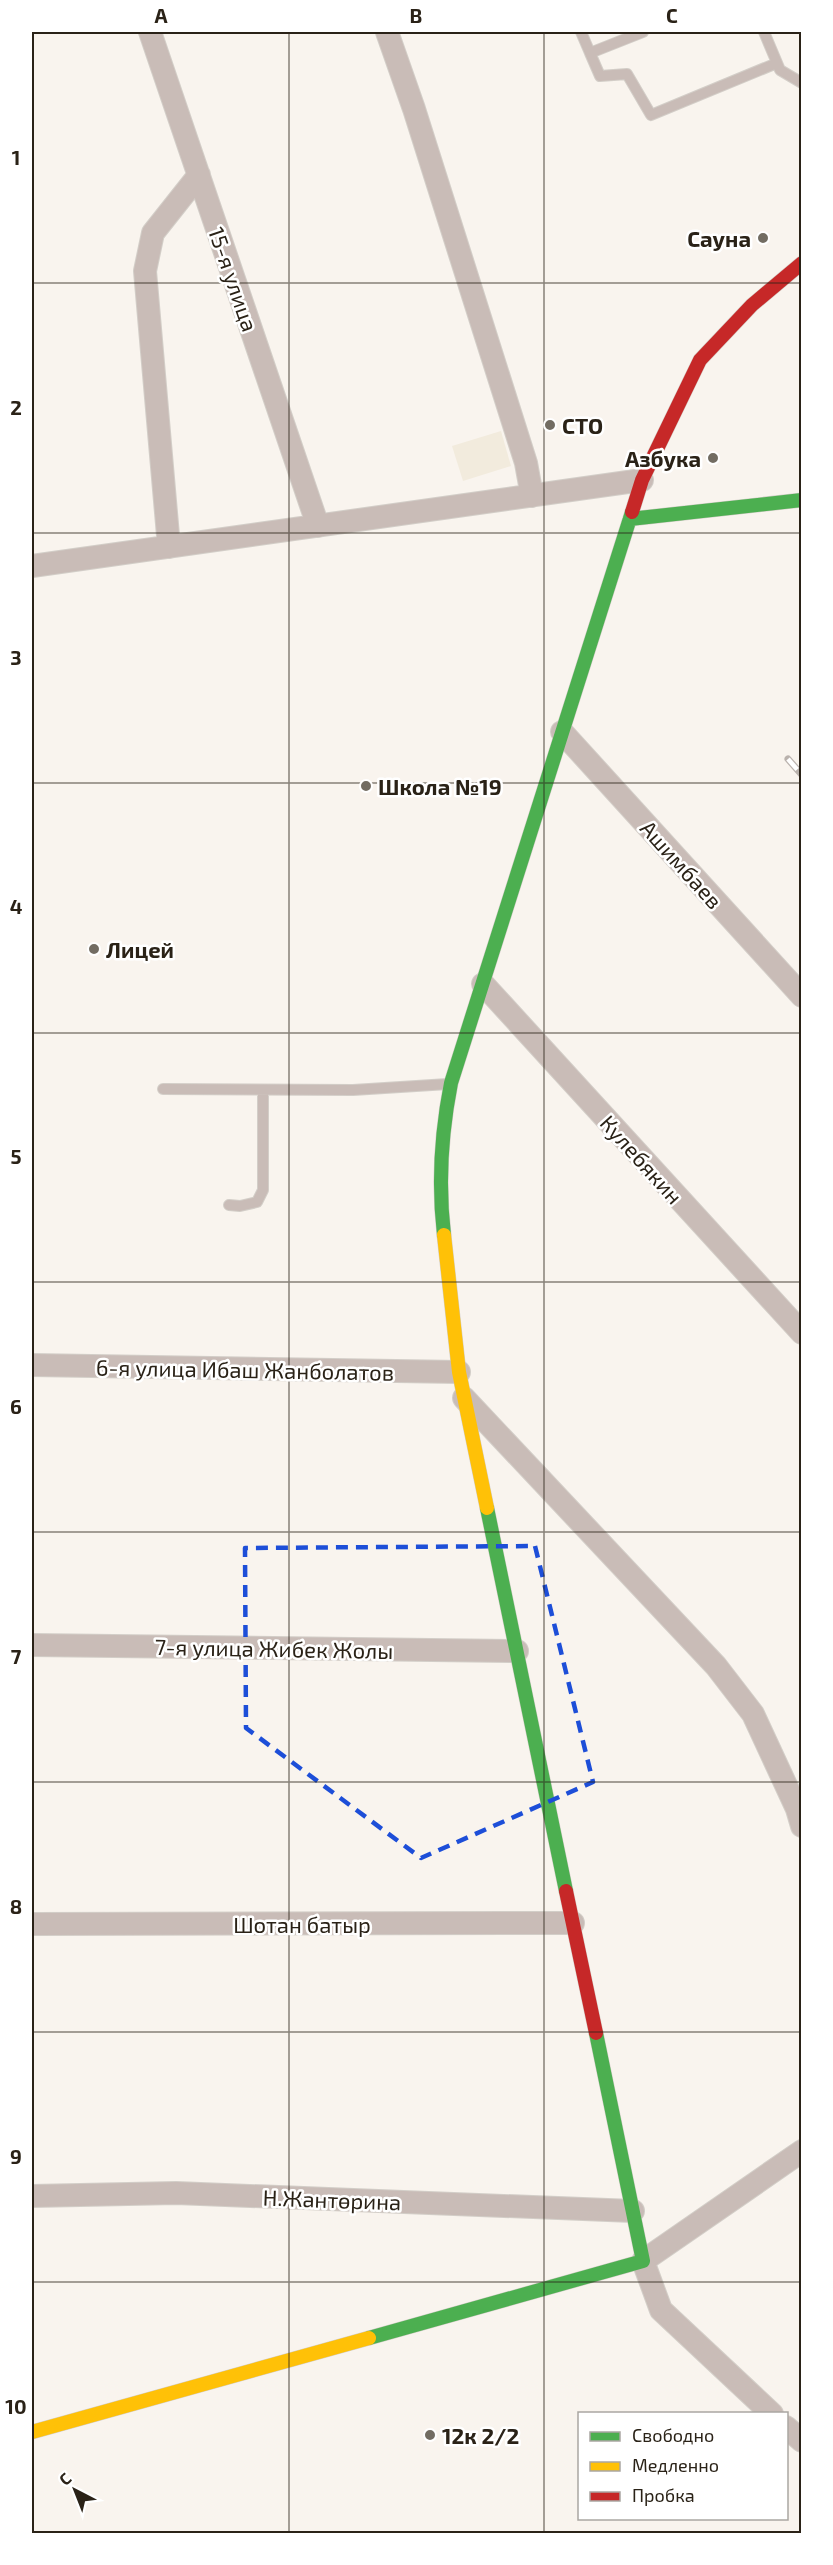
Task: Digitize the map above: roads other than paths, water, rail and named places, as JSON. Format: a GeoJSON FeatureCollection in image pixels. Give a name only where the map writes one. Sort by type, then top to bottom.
{"type":"FeatureCollection","features":[{"type":"Feature","properties":{"kind":"street","name":"15-я улица"},"geometry":{"type":"LineString","coordinates":[[150,32],[318,526]]}},
{"type":"Feature","properties":{"kind":"street"},"geometry":{"type":"LineString","coordinates":[[387,32],[422,131],[526,463],[532,496]]}},
{"type":"Feature","properties":{"kind":"street"},"geometry":{"type":"LineString","coordinates":[[169,547],[145,271],[153,233],[199,175]]}},
{"type":"Feature","properties":{"kind":"street"},"geometry":{"type":"LineString","coordinates":[[770,2412],[661,2310],[644,2261],[464,1398],[440,1203],[442,1131],[452,1083],[642,480],[700,360],[752,305],[801,263]]}},
{"type":"Feature","properties":{"kind":"street"},"geometry":{"type":"LineString","coordinates":[[32,566],[642,480]]}},
{"type":"Feature","properties":{"kind":"street"},"geometry":{"type":"LineString","coordinates":[[630,519],[801,500]]}},
{"type":"Feature","properties":{"kind":"street","name":"Ашимбаев"},"geometry":{"type":"LineString","coordinates":[[562,732],[801,996]]}},
{"type":"Feature","properties":{"kind":"street","name":"Кулебякин"},"geometry":{"type":"LineString","coordinates":[[483,984],[801,1333]]}},
{"type":"Feature","properties":{"kind":"street","name":"6-я улица Ибаш Жанболатов"},"geometry":{"type":"LineString","coordinates":[[32,1365],[459,1372]]}},
{"type":"Feature","properties":{"kind":"street"},"geometry":{"type":"LineString","coordinates":[[464,1398],[716,1666],[753,1714],[800,1814]]}},
{"type":"Feature","properties":{"kind":"street","name":"7-я улица Жибек Жолы"},"geometry":{"type":"LineString","coordinates":[[32,1645],[517,1651]]}},
{"type":"Feature","properties":{"kind":"street","name":"Шотан батыр"},"geometry":{"type":"LineString","coordinates":[[32,1924],[573,1923]]}},
{"type":"Feature","properties":{"kind":"street"},"geometry":{"type":"LineString","coordinates":[[32,2432],[644,2261],[801,2151]]}},
{"type":"Feature","properties":{"kind":"street","name":"Н.Жантөрина"},"geometry":{"type":"LineString","coordinates":[[32,2196],[176,2193],[633,2211]]}},
{"type":"Feature","properties":{"kind":"street"},"geometry":{"type":"LineString","coordinates":[[788,2429],[801,2441]]}},
{"type":"Feature","properties":{"kind":"lane"},"geometry":{"type":"LineString","coordinates":[[581,32],[600,76],[627,74],[651,115],[777,63]]}},
{"type":"Feature","properties":{"kind":"lane"},"geometry":{"type":"LineString","coordinates":[[590,53],[643,32]]}},
{"type":"Feature","properties":{"kind":"lane"},"geometry":{"type":"LineString","coordinates":[[764,32],[780,70],[801,83]]}},
{"type":"Feature","properties":{"kind":"lane"},"geometry":{"type":"LineString","coordinates":[[163,1089],[353,1090],[452,1083]]}},
{"type":"Feature","properties":{"kind":"lane"},"geometry":{"type":"LineString","coordinates":[[229,1205],[240,1206],[257,1202],[263,1190],[263,1089]]}},
{"type":"Feature","properties":{"kind":"railway"},"geometry":{"type":"LineString","coordinates":[[788,759],[802,775]]}},
{"type":"Feature","properties":{"kind":"place","name":"Сауна"},"geometry":{"type":"Point","coordinates":[763,238]}},
{"type":"Feature","properties":{"kind":"place","name":"СТО"},"geometry":{"type":"Point","coordinates":[550,425]}},
{"type":"Feature","properties":{"kind":"place","name":"Азбука"},"geometry":{"type":"Point","coordinates":[713,458]}},
{"type":"Feature","properties":{"kind":"place","name":"Школа №19"},"geometry":{"type":"Point","coordinates":[366,786]}},
{"type":"Feature","properties":{"kind":"place","name":"Лицей"},"geometry":{"type":"Point","coordinates":[94,949]}},
{"type":"Feature","properties":{"kind":"place","name":"12к 2/2"},"geometry":{"type":"Point","coordinates":[430,2435]}}]}
